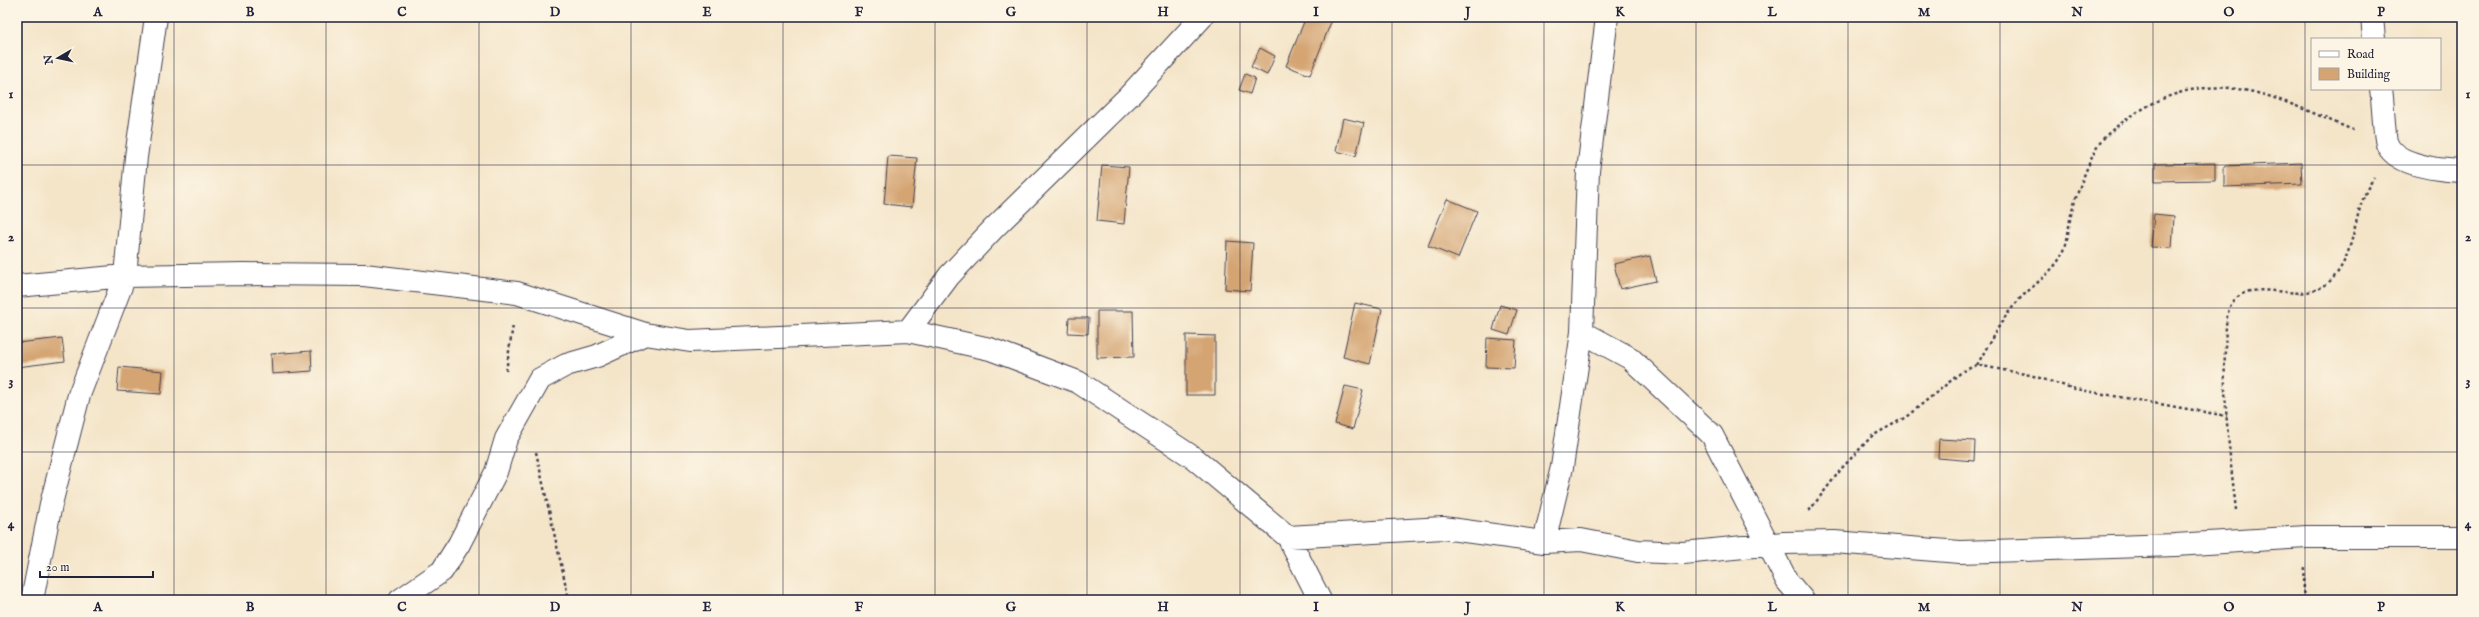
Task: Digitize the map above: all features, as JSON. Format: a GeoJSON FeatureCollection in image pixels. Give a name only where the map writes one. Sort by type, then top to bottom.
{"type":"FeatureCollection","features":[{"type":"Feature","properties":{"kind":"street"},"geometry":{"type":"LineString","coordinates":[[32,600],[51,504],[79,395],[125,276],[136,157],[156,17]]}},
{"type":"Feature","properties":{"kind":"street"},"geometry":{"type":"LineString","coordinates":[[908,331],[949,276],[994,228],[1124,102],[1202,17]]}},
{"type":"Feature","properties":{"kind":"street"},"geometry":{"type":"LineString","coordinates":[[1544,542],[1562,467],[1582,332],[1588,171],[1607,17]]}},
{"type":"Feature","properties":{"kind":"street"},"geometry":{"type":"LineString","coordinates":[[2372,17],[2374,38]]}},
{"type":"Feature","properties":{"kind":"street"},"geometry":{"type":"LineString","coordinates":[[2382,90],[2392,151],[2419,165],[2462,171]]}},
{"type":"Feature","properties":{"kind":"street"},"geometry":{"type":"LineString","coordinates":[[17,286],[125,276],[244,274],[364,275],[517,293],[645,334],[690,341],[908,331],[990,349],[1078,382],[1194,458],[1288,537],[1320,600]]}},
{"type":"Feature","properties":{"kind":"street"},"geometry":{"type":"LineString","coordinates":[[1582,332],[1630,358],[1712,435],[1776,543],[1787,581],[1803,600]]}},
{"type":"Feature","properties":{"kind":"street"},"geometry":{"type":"LineString","coordinates":[[400,600],[442,570],[482,500],[496,472],[506,439],[540,379],[566,365],[597,356],[645,334]]}},
{"type":"Feature","properties":{"kind":"street"},"geometry":{"type":"LineString","coordinates":[[1288,537],[1442,528],[1544,542],[1581,540],[1638,551],[1683,553],[1776,543],[1834,542],[1960,552],[2227,542],[2307,537],[2462,537]]}},
{"type":"Feature","properties":{"kind":"path"},"geometry":{"type":"LineString","coordinates":[[1776,543],[1872,436],[1906,417],[1963,372],[1978,365],[2012,308],[2056,264],[2064,251],[2072,212],[2097,147],[2117,126],[2153,102],[2194,88],[2218,86],[2273,96],[2392,151],[2374,178],[2358,207],[2350,251],[2334,277],[2314,292],[2294,294],[2251,291],[2237,296],[2229,308],[2226,324],[2225,364],[2227,416],[2237,520],[2236,534],[2227,542]]}},
{"type":"Feature","properties":{"kind":"path"},"geometry":{"type":"LineString","coordinates":[[517,293],[505,387],[511,404],[521,413],[536,453],[569,600]]}},
{"type":"Feature","properties":{"kind":"path"},"geometry":{"type":"LineString","coordinates":[[1978,365],[2030,375],[2075,389],[2227,416]]}},
{"type":"Feature","properties":{"kind":"building"},"geometry":{"type":"Polygon","coordinates":[[[1306,17],[1333,17],[1310,75],[1286,66],[1306,17]]]}},
{"type":"Feature","properties":{"kind":"building"},"geometry":{"type":"Polygon","coordinates":[[[1260,48],[1275,56],[1267,75],[1251,67],[1260,48]]]}},
{"type":"Feature","properties":{"kind":"building"},"geometry":{"type":"Polygon","coordinates":[[[1245,74],[1255,78],[1250,94],[1239,90],[1245,74]]]}},
{"type":"Feature","properties":{"kind":"building"},"geometry":{"type":"Polygon","coordinates":[[[1343,118],[1364,123],[1356,156],[1336,151],[1343,118]]]}},
{"type":"Feature","properties":{"kind":"building"},"geometry":{"type":"Polygon","coordinates":[[[888,156],[917,158],[912,207],[884,204],[888,156]]]}},
{"type":"Feature","properties":{"kind":"building"},"geometry":{"type":"Polygon","coordinates":[[[2215,163],[2215,180],[2155,181],[2155,164],[2215,163]]]}},
{"type":"Feature","properties":{"kind":"building"},"geometry":{"type":"Polygon","coordinates":[[[2301,163],[2302,184],[2224,187],[2224,166],[2301,163]]]}},
{"type":"Feature","properties":{"kind":"building"},"geometry":{"type":"Polygon","coordinates":[[[1102,165],[1129,167],[1124,224],[1097,221],[1102,165]]]}},
{"type":"Feature","properties":{"kind":"building"},"geometry":{"type":"Polygon","coordinates":[[[1447,199],[1477,211],[1458,258],[1428,246],[1447,199]]]}},
{"type":"Feature","properties":{"kind":"building"},"geometry":{"type":"Polygon","coordinates":[[[2154,214],[2174,216],[2172,248],[2151,247],[2154,214]]]}},
{"type":"Feature","properties":{"kind":"building"},"geometry":{"type":"Polygon","coordinates":[[[1227,241],[1253,243],[1250,291],[1225,289],[1227,241]]]}},
{"type":"Feature","properties":{"kind":"building"},"geometry":{"type":"Polygon","coordinates":[[[1650,256],[1656,281],[1620,289],[1614,264],[1650,256]]]}},
{"type":"Feature","properties":{"kind":"building"},"geometry":{"type":"Polygon","coordinates":[[[1355,303],[1382,309],[1370,364],[1343,357],[1355,303]]]}},
{"type":"Feature","properties":{"kind":"building"},"geometry":{"type":"Polygon","coordinates":[[[1500,305],[1517,310],[1509,335],[1493,330],[1500,305]]]}},
{"type":"Feature","properties":{"kind":"building"},"geometry":{"type":"Polygon","coordinates":[[[1097,311],[1133,311],[1134,357],[1097,358],[1097,311]]]}},
{"type":"Feature","properties":{"kind":"building"},"geometry":{"type":"Polygon","coordinates":[[[1069,318],[1089,318],[1088,334],[1068,333],[1069,318]]]}},
{"type":"Feature","properties":{"kind":"building"},"geometry":{"type":"Polygon","coordinates":[[[1186,335],[1215,336],[1215,395],[1186,395],[1186,335]]]}},
{"type":"Feature","properties":{"kind":"building"},"geometry":{"type":"Polygon","coordinates":[[[62,338],[65,361],[17,367],[17,343],[62,338]]]}},
{"type":"Feature","properties":{"kind":"building"},"geometry":{"type":"Polygon","coordinates":[[[1487,338],[1516,340],[1514,368],[1486,367],[1487,338]]]}},
{"type":"Feature","properties":{"kind":"building"},"geometry":{"type":"Polygon","coordinates":[[[311,351],[312,371],[272,374],[271,354],[311,351]]]}},
{"type":"Feature","properties":{"kind":"building"},"geometry":{"type":"Polygon","coordinates":[[[119,367],[163,371],[161,394],[117,391],[119,367]]]}},
{"type":"Feature","properties":{"kind":"building"},"geometry":{"type":"Polygon","coordinates":[[[1345,386],[1363,390],[1353,429],[1335,424],[1345,386]]]}},
{"type":"Feature","properties":{"kind":"building"},"geometry":{"type":"Polygon","coordinates":[[[1939,439],[1975,441],[1974,461],[1938,458],[1939,439]]]}}]}
